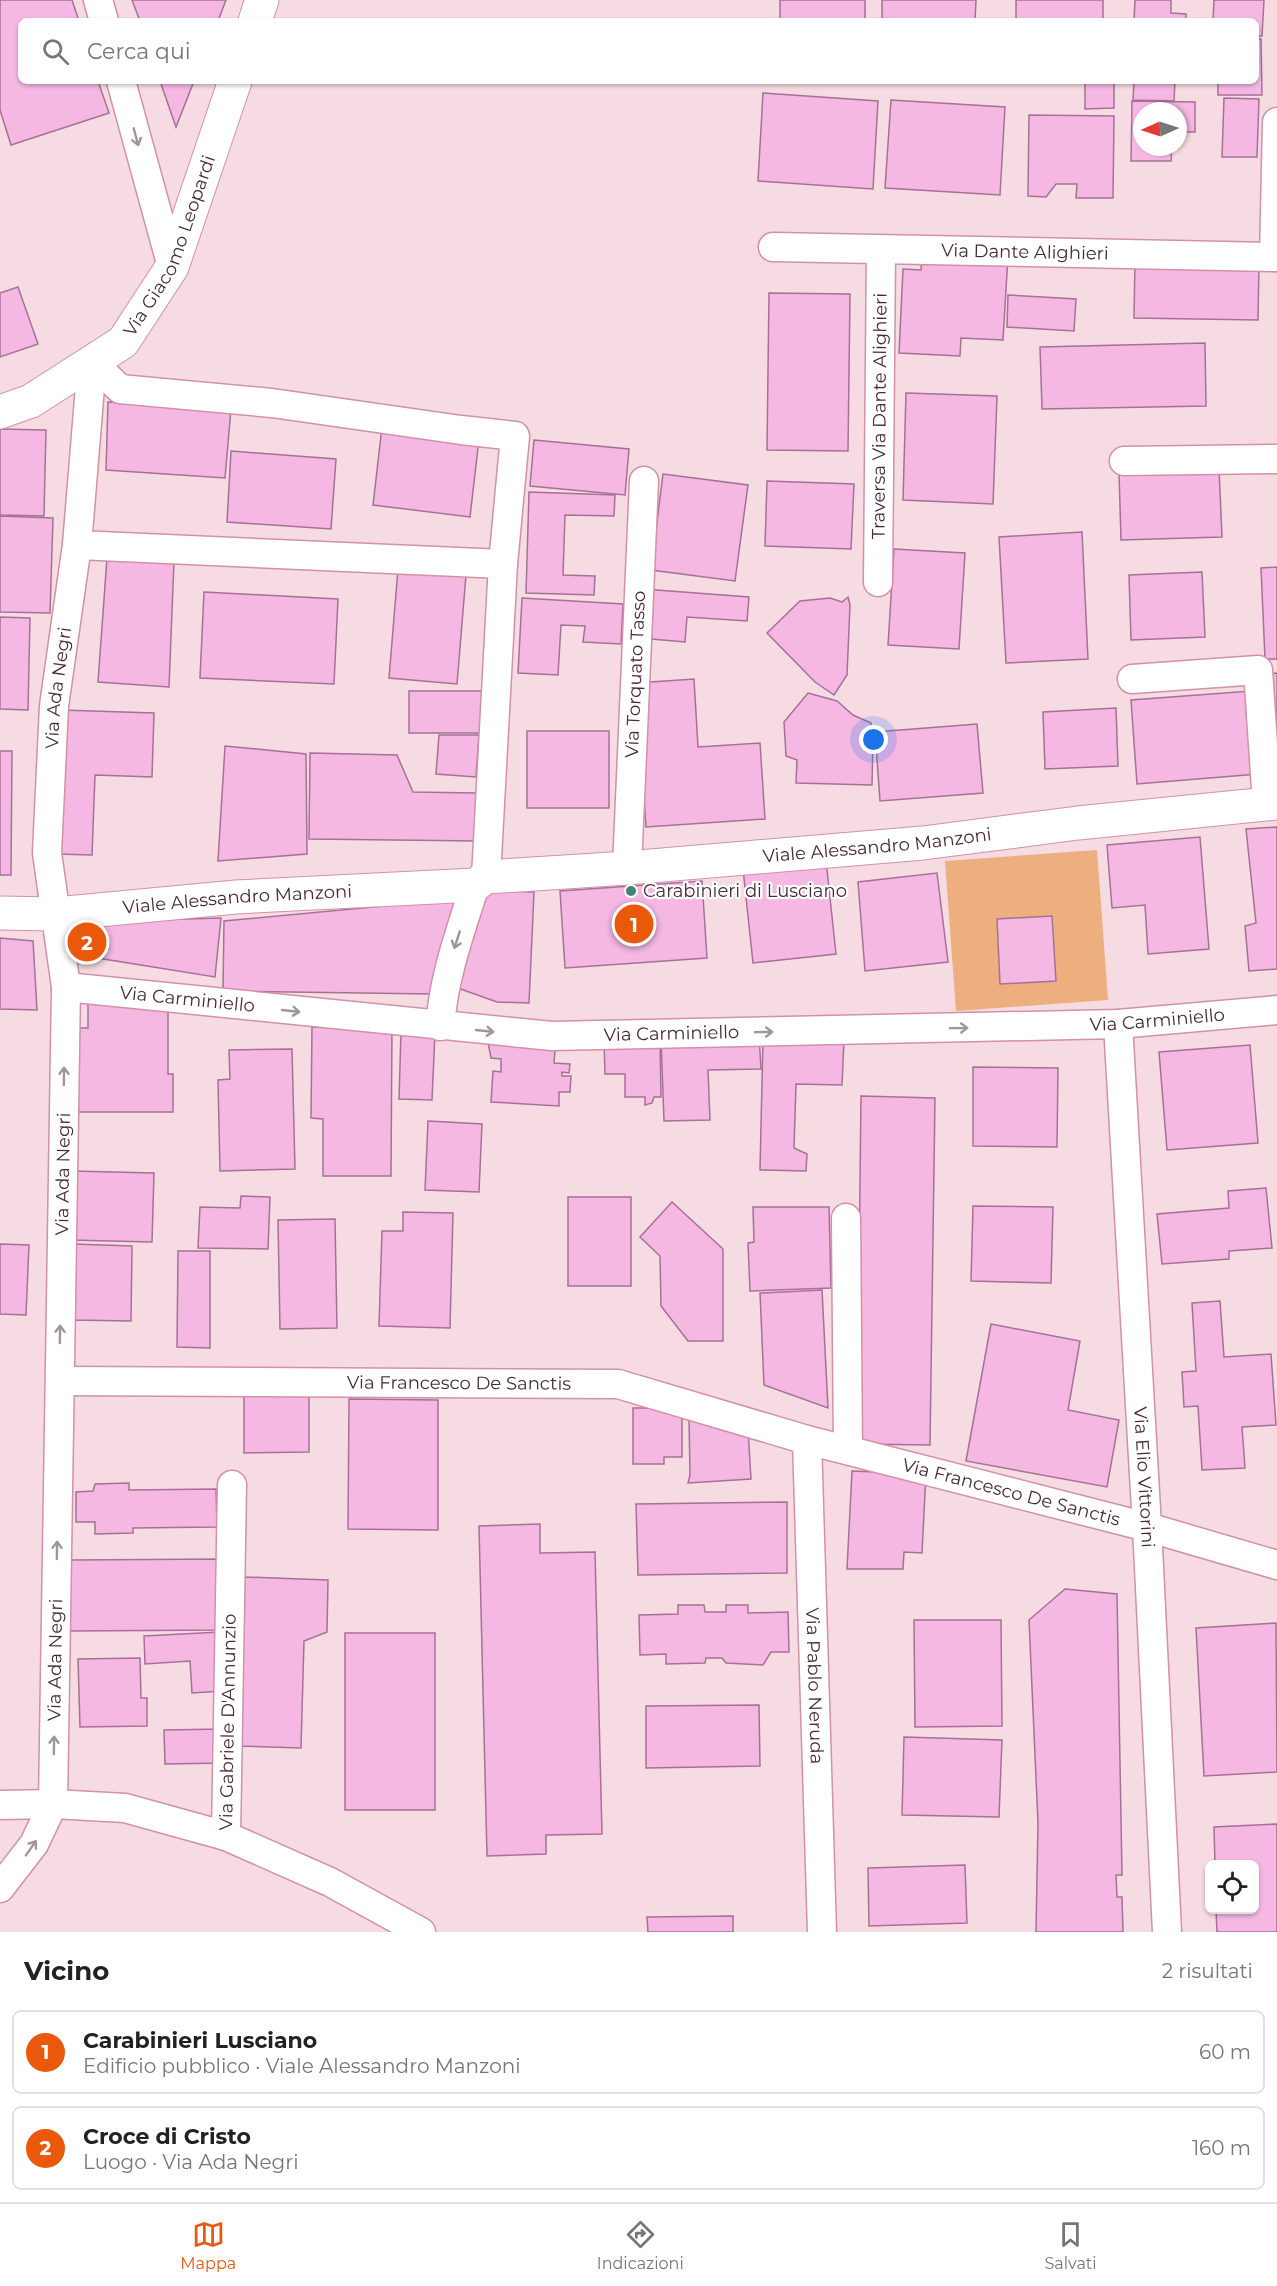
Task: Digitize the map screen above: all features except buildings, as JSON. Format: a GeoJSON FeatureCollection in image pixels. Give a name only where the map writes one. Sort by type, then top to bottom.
{"type":"FeatureCollection","features":[{"type":"Feature","properties":{"kind":"street"},"geometry":{"type":"LineString","coordinates":[[98,0],[103,18]]}},
{"type":"Feature","properties":{"kind":"street"},"geometry":{"type":"LineString","coordinates":[[256,18],[262,0]]}},
{"type":"Feature","properties":{"kind":"street"},"geometry":{"type":"LineString","coordinates":[[122,84],[172,267]]}},
{"type":"Feature","properties":{"kind":"street","name":"Via Giacomo Leopardi"},"geometry":{"type":"LineString","coordinates":[[0,412],[31,401],[123,342],[172,267],[234,84]]}},
{"type":"Feature","properties":{"kind":"street"},"geometry":{"type":"LineString","coordinates":[[1276,257],[1277,122]]}},
{"type":"Feature","properties":{"kind":"street","name":"Via Dante Alighieri"},"geometry":{"type":"LineString","coordinates":[[773,247],[1276,257]]}},
{"type":"Feature","properties":{"kind":"street","name":"Traversa Via Dante Alighieri"},"geometry":{"type":"LineString","coordinates":[[878,582],[881,250]]}},
{"type":"Feature","properties":{"kind":"street"},"geometry":{"type":"LineString","coordinates":[[92,362],[120,389],[272,403],[515,436],[503,564],[480,881],[445,984],[440,1026]]}},
{"type":"Feature","properties":{"kind":"street","name":"Via Ada Negri"},"geometry":{"type":"LineString","coordinates":[[53,1804],[66,987],[47,853],[54,706],[77,545],[92,362]]}},
{"type":"Feature","properties":{"kind":"street"},"geometry":{"type":"LineString","coordinates":[[1124,461],[1277,459]]}},
{"type":"Feature","properties":{"kind":"street","name":"Via Torquato Tasso"},"geometry":{"type":"LineString","coordinates":[[627,868],[644,481]]}},
{"type":"Feature","properties":{"kind":"street"},"geometry":{"type":"LineString","coordinates":[[77,545],[503,564]]}},
{"type":"Feature","properties":{"kind":"street","name":"Viale Alessandro Manzoni"},"geometry":{"type":"LineString","coordinates":[[0,913],[56,914],[236,897],[480,881],[923,843],[1078,823],[1272,803],[1258,670],[1132,679]]}},
{"type":"Feature","properties":{"kind":"street","name":"Via Carminiello"},"geometry":{"type":"LineString","coordinates":[[66,987],[552,1036],[1118,1024],[1277,1010]]}},
{"type":"Feature","properties":{"kind":"street","name":"Via Elio Vittorini"},"geometry":{"type":"LineString","coordinates":[[1118,1024],[1147,1527],[1167,1932]]}},
{"type":"Feature","properties":{"kind":"street"},"geometry":{"type":"LineString","coordinates":[[846,1218],[848,1450]]}},
{"type":"Feature","properties":{"kind":"street","name":"Via Francesco De Sanctis"},"geometry":{"type":"LineString","coordinates":[[60,1381],[618,1384],[807,1440],[1147,1527],[1277,1565]]}},
{"type":"Feature","properties":{"kind":"street","name":"Via Pablo Neruda"},"geometry":{"type":"LineString","coordinates":[[807,1440],[822,1932]]}},
{"type":"Feature","properties":{"kind":"street","name":"Via Gabriele D'Annunzio"},"geometry":{"type":"LineString","coordinates":[[0,1804],[125,1808],[226,1836],[232,1485]]}},
{"type":"Feature","properties":{"kind":"street"},"geometry":{"type":"LineString","coordinates":[[0,1888],[34,1844],[53,1804]]}},
{"type":"Feature","properties":{"kind":"street"},"geometry":{"type":"LineString","coordinates":[[226,1836],[330,1882],[421,1932]]}},
{"type":"Feature","properties":{"kind":"shaded area"},"geometry":{"type":"Polygon","coordinates":[[[1097,850],[1108,1000],[956,1011],[945,861],[1097,850]]]}},
{"type":"Feature","properties":{"kind":"place","name":"Carabinieri di Lusciano"},"geometry":{"type":"Point","coordinates":[631,891]}},
{"type":"Feature","properties":{"kind":"place","name":"Carabinieri Lusciano"},"geometry":{"type":"Point","coordinates":[634,924]}},
{"type":"Feature","properties":{"kind":"place","name":"Croce di Cristo"},"geometry":{"type":"Point","coordinates":[87,942]}}]}
